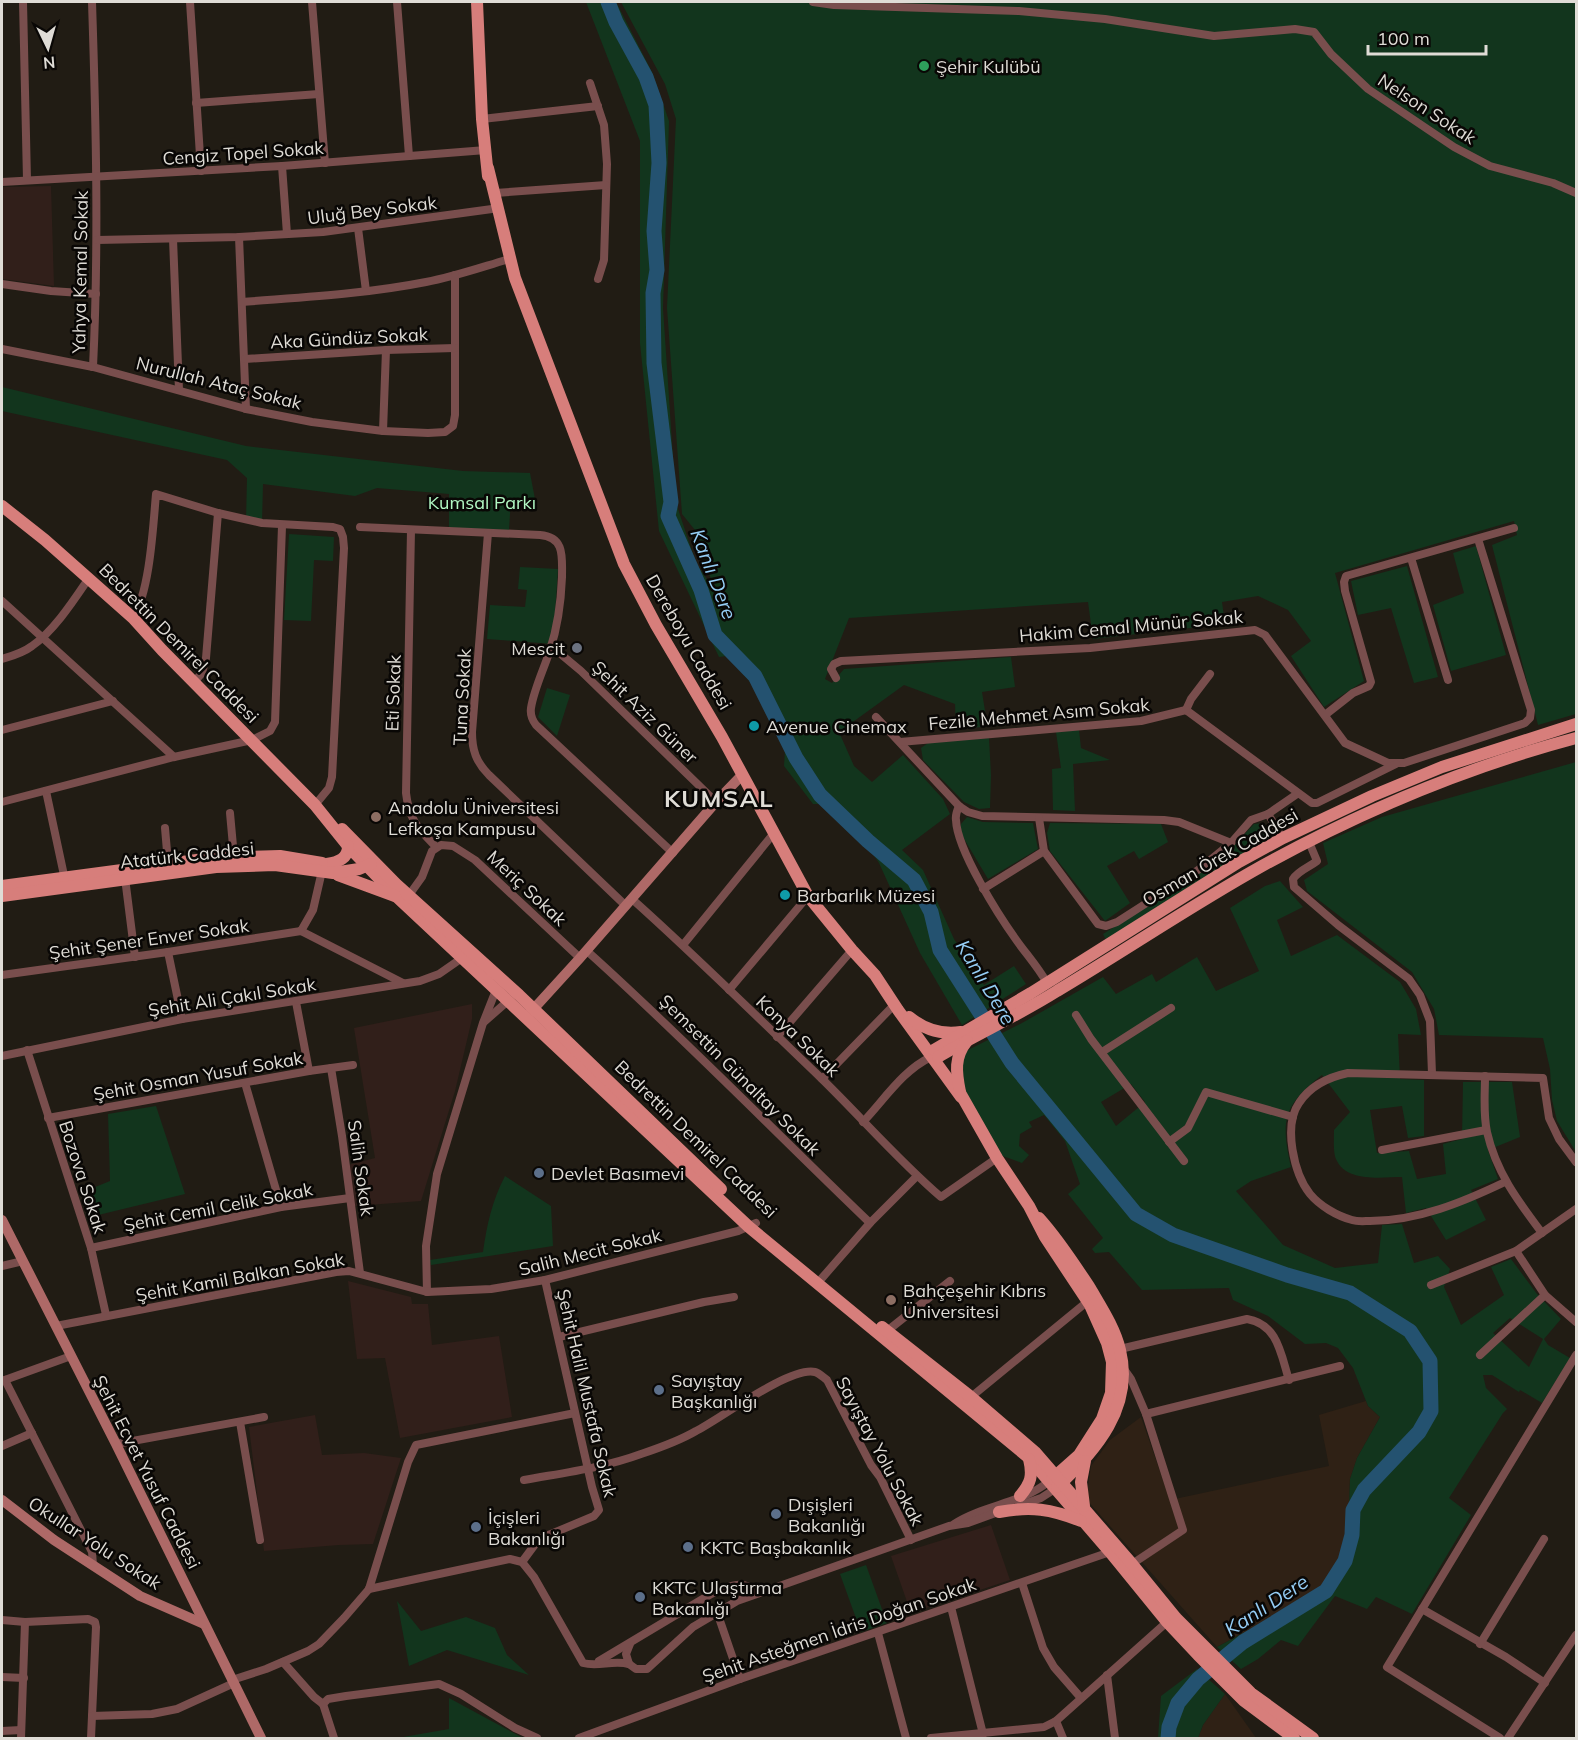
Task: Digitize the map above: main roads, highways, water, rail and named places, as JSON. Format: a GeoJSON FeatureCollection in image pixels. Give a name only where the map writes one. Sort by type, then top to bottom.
{"type":"FeatureCollection","features":[{"type":"Feature","properties":{"kind":"main road","name":"Dereboyu Caddesi"},"geometry":{"type":"LineString","coordinates":[[478,2],[482,119],[492,209],[506,260],[515,278],[624,564],[656,625],[722,737],[808,896],[875,975],[934,1054]]}},
{"type":"Feature","properties":{"kind":"main road","name":"Dereboyu Caddesi"},"geometry":{"type":"LineString","coordinates":[[488,168],[515,278]]}},
{"type":"Feature","properties":{"kind":"main road","name":"Bedrettin Demirel Caddesi"},"geometry":{"type":"LineString","coordinates":[[2,506],[45,540],[133,618],[315,804],[348,846],[368,861]]}},
{"type":"Feature","properties":{"kind":"main road","name":"Osman Örek Caddesi"},"geometry":{"type":"LineString","coordinates":[[1002,1016],[1047,982],[1246,858],[1283,838],[1372,796],[1442,767],[1576,724]]}},
{"type":"Feature","properties":{"kind":"main road","name":"Osman Örek Caddesi"},"geometry":{"type":"LineString","coordinates":[[934,1054],[1002,1016],[1054,993],[1242,878],[1376,809],[1445,780],[1519,754],[1576,738]]}},
{"type":"Feature","properties":{"kind":"main road"},"geometry":{"type":"LineString","coordinates":[[526,1006],[552,991],[742,775]]}},
{"type":"Feature","properties":{"kind":"main road","name":"Bedrettin Demirel Caddesi"},"geometry":{"type":"LineString","coordinates":[[324,814],[353,838],[368,861],[402,898],[508,1002],[526,1006]]}},
{"type":"Feature","properties":{"kind":"main road"},"geometry":{"type":"LineString","coordinates":[[327,869],[344,858],[348,846]]}},
{"type":"Feature","properties":{"kind":"main road","name":"Atatürk Caddesi"},"geometry":{"type":"LineString","coordinates":[[124,874],[168,863],[234,857],[288,856],[327,869]]}},
{"type":"Feature","properties":{"kind":"main road","name":"Atatürk Caddesi"},"geometry":{"type":"LineString","coordinates":[[2,886],[66,882],[124,874],[256,865],[285,865],[350,871],[368,861]]}},
{"type":"Feature","properties":{"kind":"main road"},"geometry":{"type":"LineString","coordinates":[[327,869],[402,898]]}},
{"type":"Feature","properties":{"kind":"main road","name":"Atatürk Caddesi"},"geometry":{"type":"LineString","coordinates":[[2,896],[66,882]]}},
{"type":"Feature","properties":{"kind":"main road","name":"Bedrettin Demirel Caddesi"},"geometry":{"type":"LineString","coordinates":[[402,898],[526,1006],[752,1225],[1032,1454]]}},
{"type":"Feature","properties":{"kind":"main road","name":"Dereboyu Caddesi"},"geometry":{"type":"LineString","coordinates":[[891,999],[901,1005],[934,1054],[1029,1206],[1045,1237],[1088,1301],[1107,1343],[1112,1362],[1111,1393],[1102,1419],[1082,1458]]}},
{"type":"Feature","properties":{"kind":"main road"},"geometry":{"type":"LineString","coordinates":[[909,1017],[919,1025],[932,1030],[944,1033],[970,1033]]}},
{"type":"Feature","properties":{"kind":"main road"},"geometry":{"type":"LineString","coordinates":[[961,1097],[955,1066],[959,1051],[970,1033]]}},
{"type":"Feature","properties":{"kind":"main road","name":"Dereboyu Caddesi"},"geometry":{"type":"LineString","coordinates":[[1029,1206],[1055,1235],[1110,1323],[1120,1348],[1124,1369],[1120,1399],[1104,1437],[1055,1482]]}},
{"type":"Feature","properties":{"kind":"main road","name":"Şehit Ecvet Yusuf Caddesi"},"geometry":{"type":"LineString","coordinates":[[2,1220],[261,1738]]}},
{"type":"Feature","properties":{"kind":"main road","name":"Bedrettin Demirel Caddesi"},"geometry":{"type":"LineString","coordinates":[[752,1225],[971,1397],[1032,1454],[1055,1482]]}},
{"type":"Feature","properties":{"kind":"main road"},"geometry":{"type":"LineString","coordinates":[[1020,1496],[1029,1486],[1032,1477],[1032,1454],[1060,1462],[1082,1458],[1084,1507]]}},
{"type":"Feature","properties":{"kind":"main road"},"geometry":{"type":"LineString","coordinates":[[1055,1482],[1084,1507],[1201,1651]]}},
{"type":"Feature","properties":{"kind":"main road"},"geometry":{"type":"LineString","coordinates":[[1055,1482],[1082,1521],[1167,1622],[1201,1651],[1274,1725],[1294,1738]]}},
{"type":"Feature","properties":{"kind":"main road","name":"Okullar Yolu Sokak"},"geometry":{"type":"LineString","coordinates":[[2,1500],[54,1540],[140,1596],[204,1624]]}},
{"type":"Feature","properties":{"kind":"main road"},"geometry":{"type":"LineString","coordinates":[[999,1512],[1044,1509],[1082,1521]]}},
{"type":"Feature","properties":{"kind":"main road","name":"Okullar Yolu Sokak"},"geometry":{"type":"LineString","coordinates":[[172,1611],[185,1610],[195,1604]]}},
{"type":"Feature","properties":{"kind":"main road"},"geometry":{"type":"LineString","coordinates":[[1248,1697],[1313,1738]]}},
{"type":"Feature","properties":{"kind":"main road"},"geometry":{"type":"LineString","coordinates":[[1274,1725],[1280,1738]]}},
{"type":"Feature","properties":{"kind":"waterway","name":"Kanlı Dere"},"geometry":{"type":"LineString","coordinates":[[608,2],[616,22],[646,77],[656,105],[659,163],[654,231],[657,270],[653,293],[654,363],[671,502],[668,516],[701,590],[715,635],[755,676],[796,758],[820,795],[868,841],[914,880],[931,912],[940,950],[1012,1063],[1136,1214],[1173,1235],[1287,1275],[1350,1293],[1410,1331],[1430,1361],[1431,1411],[1419,1432],[1364,1490],[1353,1510],[1352,1535],[1345,1561],[1326,1591],[1243,1642],[1198,1679],[1178,1703],[1169,1727],[1168,1738]]}},
{"type":"Feature","properties":{"kind":"place","name":"Şehir Kulübü"},"geometry":{"type":"Point","coordinates":[924,66]}},
{"type":"Feature","properties":{"kind":"place","name":"Mescit"},"geometry":{"type":"Point","coordinates":[577,648]}},
{"type":"Feature","properties":{"kind":"place","name":"Avenue Cinemax"},"geometry":{"type":"Point","coordinates":[754,726]}},
{"type":"Feature","properties":{"kind":"place","name":"Anadolu Üniversitesi Lefkoşa Kampusu"},"geometry":{"type":"Point","coordinates":[376,817]}},
{"type":"Feature","properties":{"kind":"place","name":"Barbarlık Müzesi"},"geometry":{"type":"Point","coordinates":[785,895]}},
{"type":"Feature","properties":{"kind":"place","name":"Devlet Basımevi"},"geometry":{"type":"Point","coordinates":[539,1173]}},
{"type":"Feature","properties":{"kind":"place","name":"Bahçeşehir Kıbrıs Üniversitesi"},"geometry":{"type":"Point","coordinates":[891,1300]}},
{"type":"Feature","properties":{"kind":"place","name":"Sayıştay Başkanlığı"},"geometry":{"type":"Point","coordinates":[659,1390]}},
{"type":"Feature","properties":{"kind":"place","name":"Dışişleri Bakanlığı"},"geometry":{"type":"Point","coordinates":[776,1514]}},
{"type":"Feature","properties":{"kind":"place","name":"İçişleri Bakanlığı"},"geometry":{"type":"Point","coordinates":[476,1527]}},
{"type":"Feature","properties":{"kind":"place","name":"KKTC Başbakanlık"},"geometry":{"type":"Point","coordinates":[688,1547]}},
{"type":"Feature","properties":{"kind":"place","name":"KKTC Ulaştırma Bakanlığı"},"geometry":{"type":"Point","coordinates":[640,1597]}},
{"type":"Feature","properties":{"kind":"district","name":"KUMSAL"},"geometry":{"type":"Point","coordinates":[719,798]}},
{"type":"Feature","properties":{"kind":"park label","name":"Kumsal Parkı"},"geometry":{"type":"Point","coordinates":[482,502]}}]}
